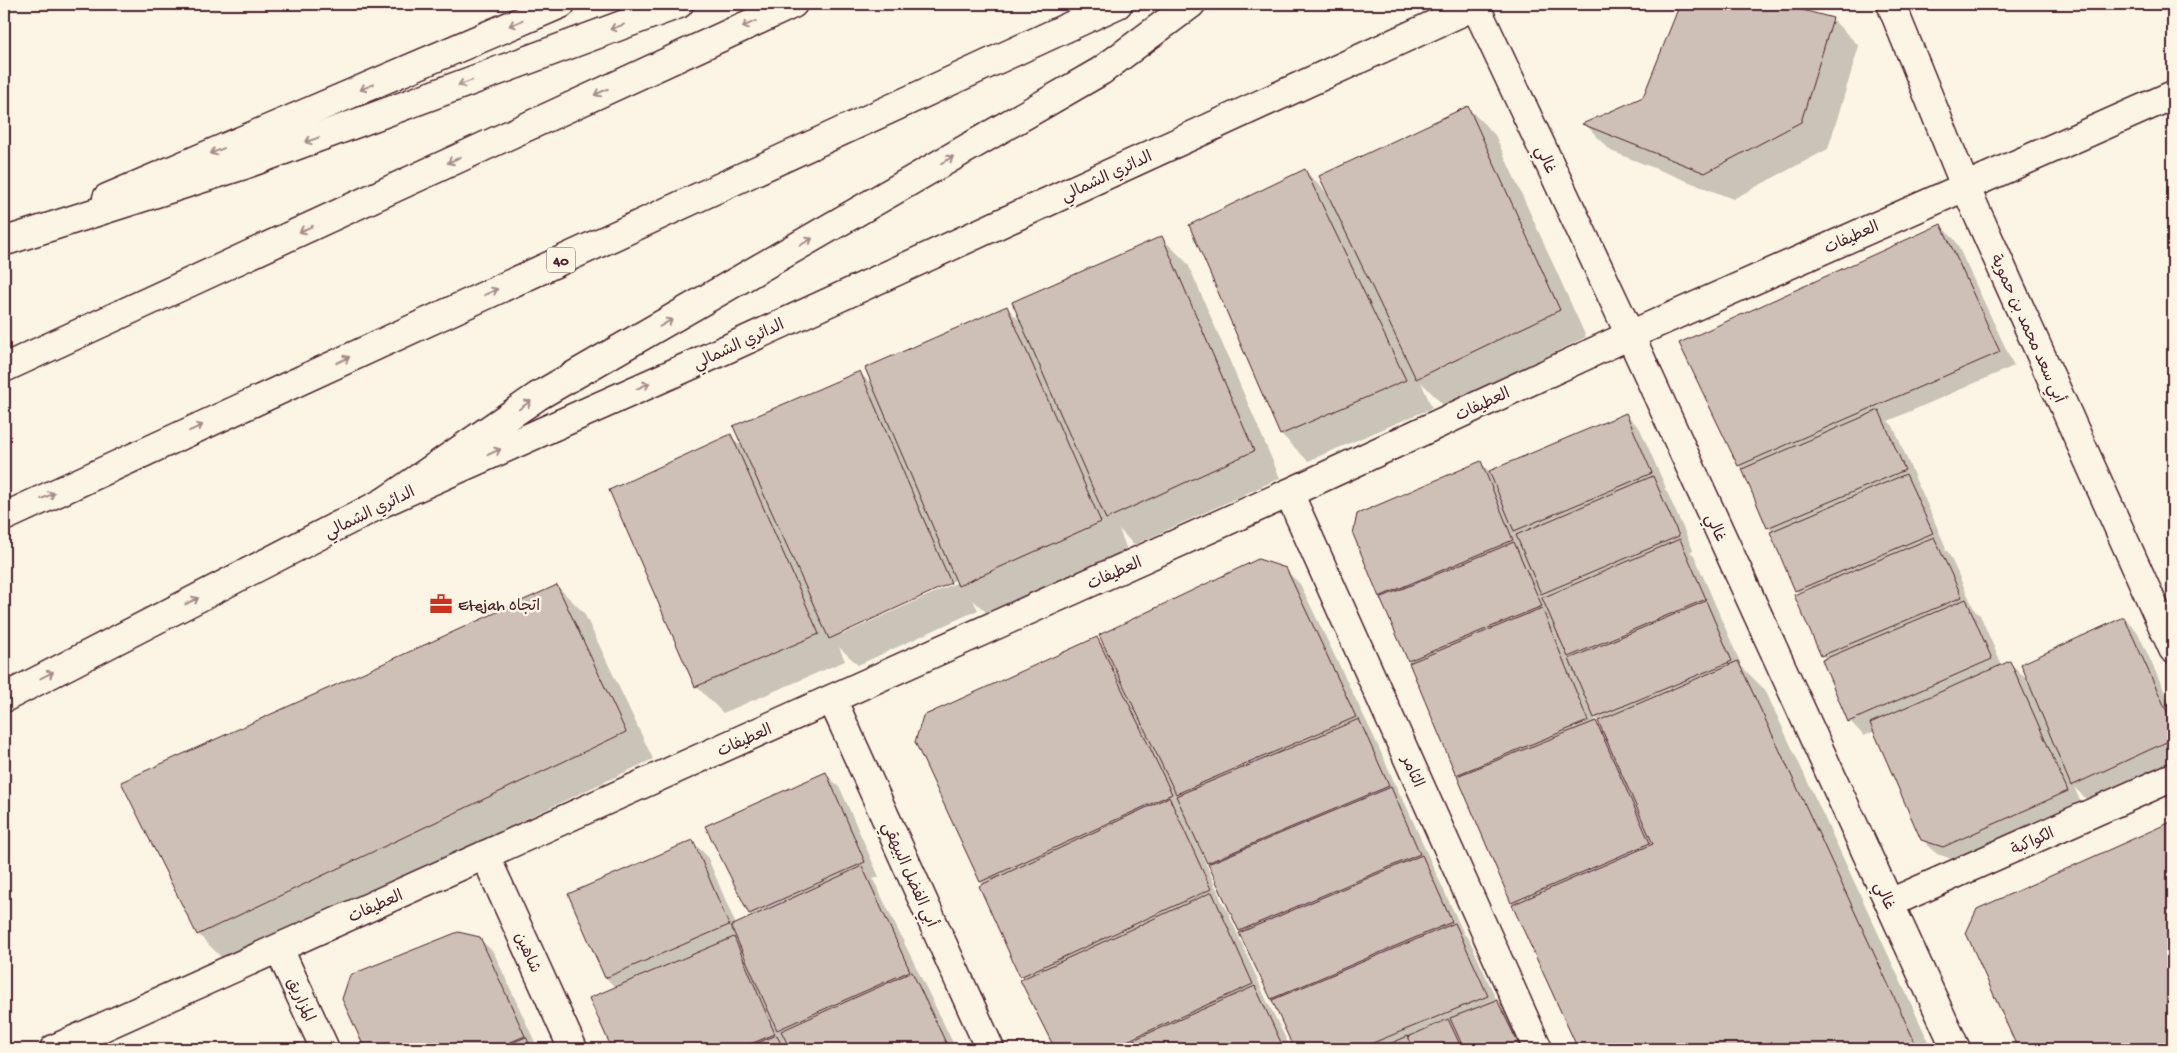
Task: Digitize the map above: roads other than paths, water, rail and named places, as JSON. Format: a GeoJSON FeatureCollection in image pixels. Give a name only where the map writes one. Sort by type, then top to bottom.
{"type":"FeatureCollection","features":[{"type":"Feature","properties":{"kind":"main road"},"geometry":{"type":"LineString","coordinates":[[6,241],[561,4]]}},
{"type":"Feature","properties":{"kind":"main road"},"geometry":{"type":"LineString","coordinates":[[6,241],[241,166],[679,4]]}},
{"type":"Feature","properties":{"kind":"main road"},"geometry":{"type":"LineString","coordinates":[[4,368],[793,4]]}},
{"type":"Feature","properties":{"kind":"main road","name":"40"},"geometry":{"type":"LineString","coordinates":[[4,517],[1118,4]]}},
{"type":"Feature","properties":{"kind":"main road"},"geometry":{"type":"LineString","coordinates":[[384,502],[538,396],[1100,71],[1191,4]]}},
{"type":"Feature","properties":{"kind":"main road","name":"أبي سعد محمد بن حموية"},"geometry":{"type":"LineString","coordinates":[[1891,4],[1965,186],[2173,650]]}},
{"type":"Feature","properties":{"kind":"main road","name":"الدائري الشمالي"},"geometry":{"type":"LineString","coordinates":[[4,698],[384,502],[694,364],[1477,5]]}},
{"type":"Feature","properties":{"kind":"main road","name":"غالي"},"geometry":{"type":"LineString","coordinates":[[1477,5],[1956,1049]]}},
{"type":"Feature","properties":{"kind":"main road","name":"العطيفات"},"geometry":{"type":"LineString","coordinates":[[54,1049],[1289,493],[1630,335],[2173,95]]}},
{"type":"Feature","properties":{"kind":"main road","name":"الثامر"},"geometry":{"type":"LineString","coordinates":[[1289,493],[1538,1049]]}},
{"type":"Feature","properties":{"kind":"main road","name":"أبي الفضل البيهقي"},"geometry":{"type":"LineString","coordinates":[[832,699],[990,1049]]}},
{"type":"Feature","properties":{"kind":"main road","name":"الكواكبة"},"geometry":{"type":"LineString","coordinates":[[1890,903],[2173,777]]}},
{"type":"Feature","properties":{"kind":"main road","name":"شاهين"},"geometry":{"type":"LineString","coordinates":[[485,855],[573,1049]]}},
{"type":"Feature","properties":{"kind":"main road","name":"المزاريق"},"geometry":{"type":"LineString","coordinates":[[279,949],[325,1049]]}},
{"type":"Feature","properties":{"kind":"place","name":"Etejah اتجاه"},"geometry":{"type":"Point","coordinates":[441,604]}}]}
